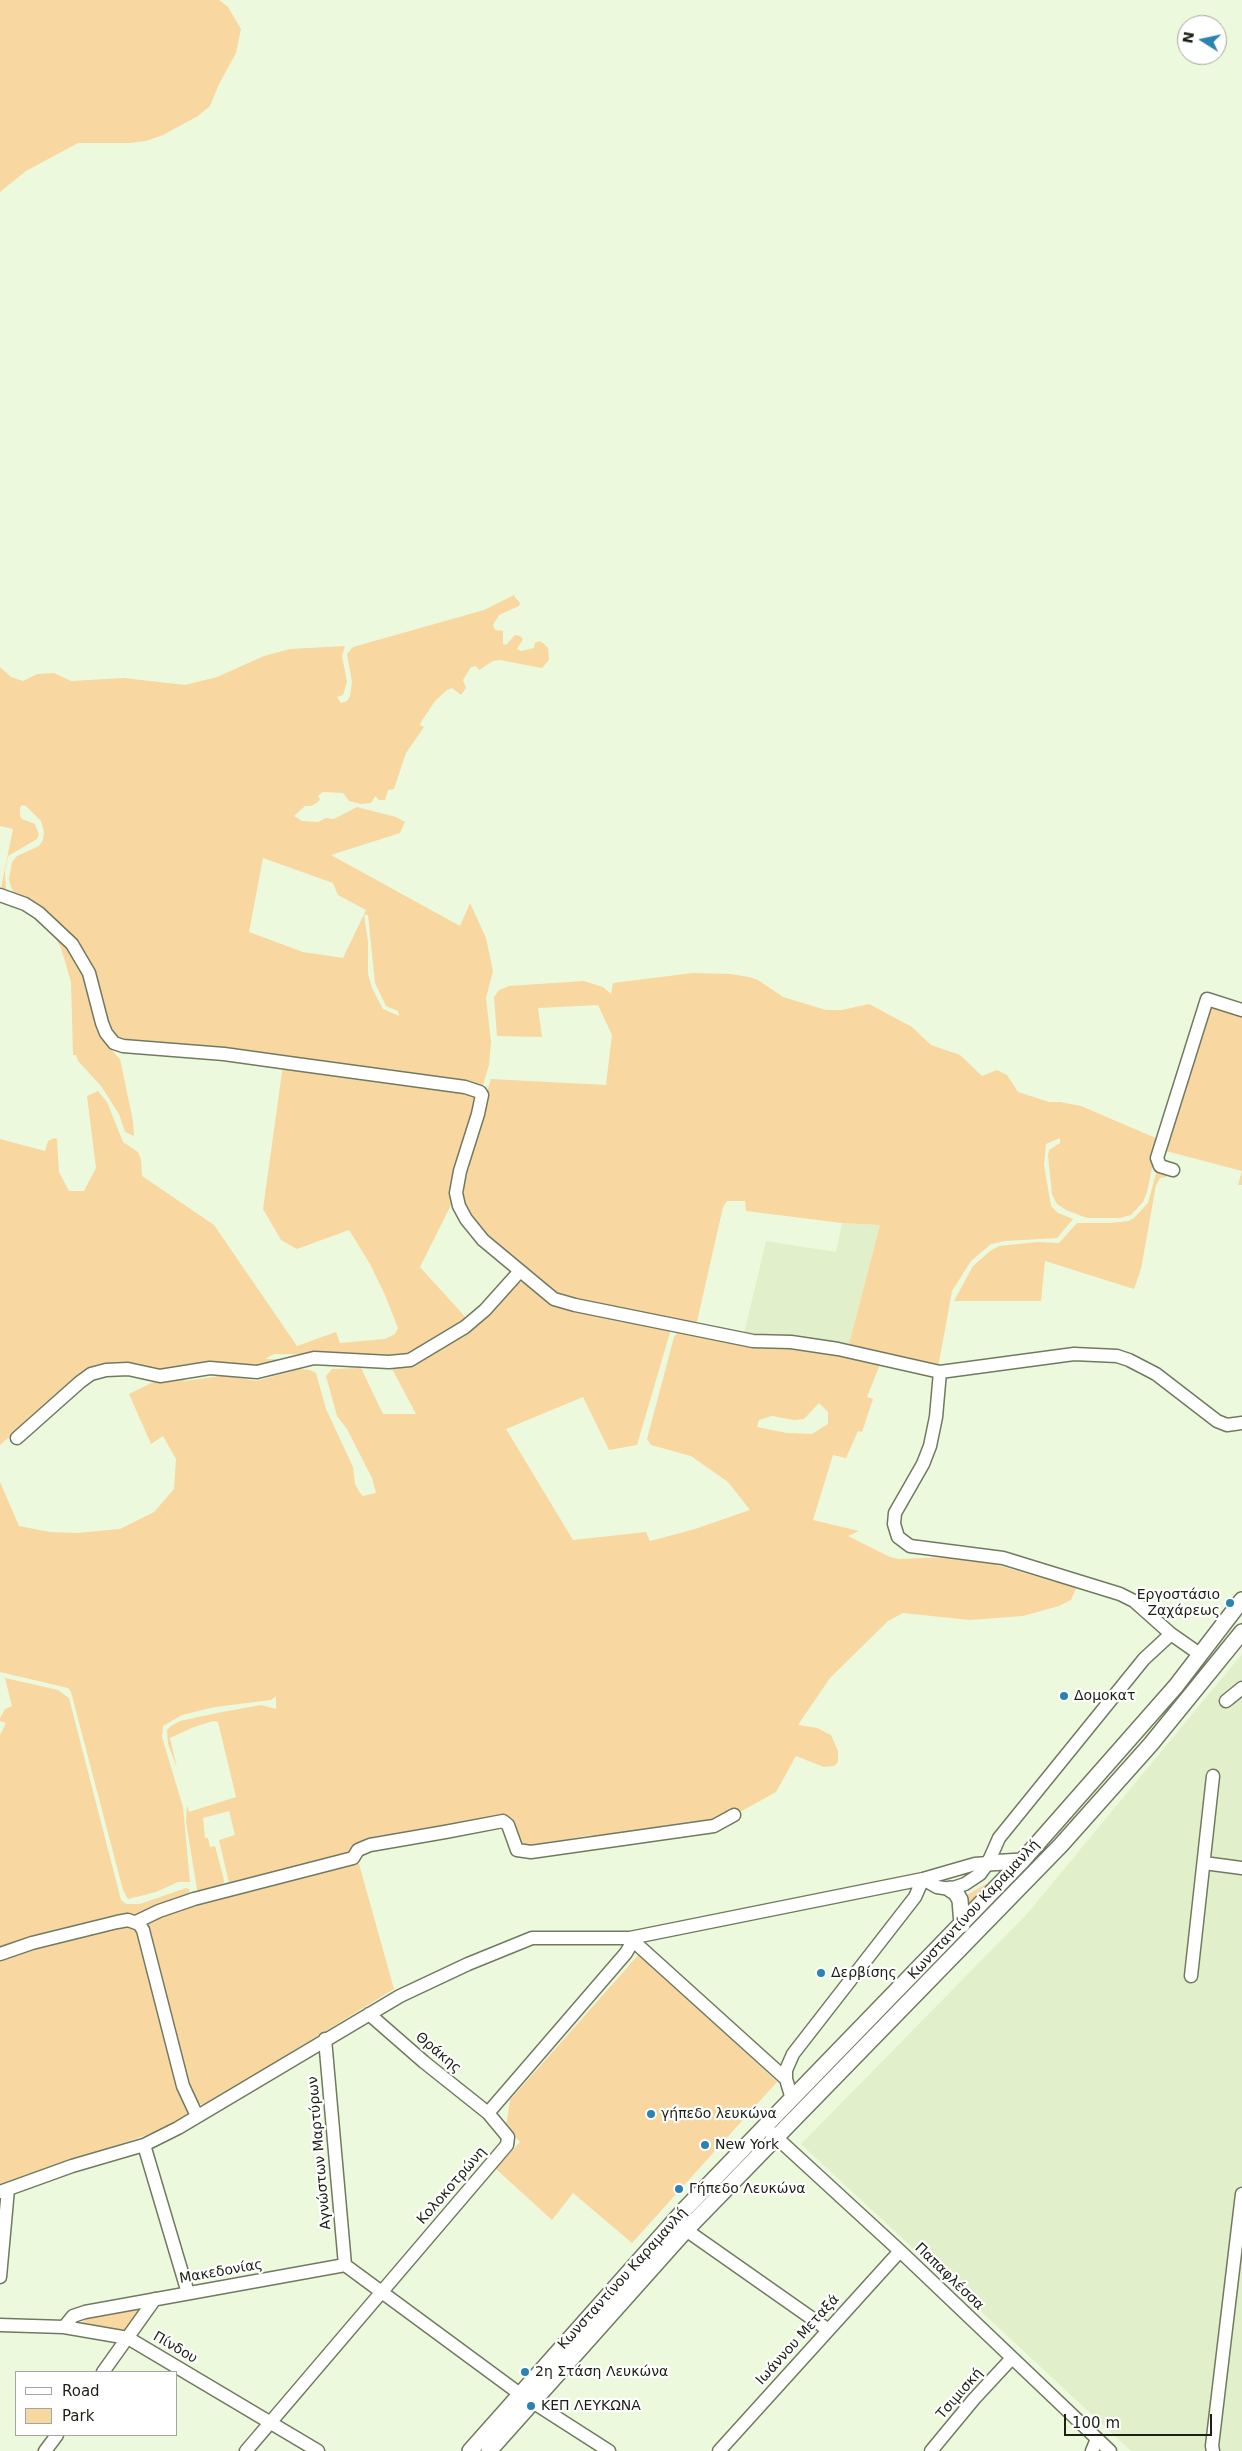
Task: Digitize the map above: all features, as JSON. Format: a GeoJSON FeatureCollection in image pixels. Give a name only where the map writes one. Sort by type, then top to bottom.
{"type":"FeatureCollection","features":[{"type":"Feature","properties":{"kind":"main road","name":"Κωνσταντίνου Καραμανλή"},"geometry":{"type":"LineString","coordinates":[[489,2451],[526,2398],[686,2209],[1022,1861],[1146,1721],[1242,1600]]}},
{"type":"Feature","properties":{"kind":"main road","name":"Κωνσταντίνου Καραμανλή"},"geometry":{"type":"LineString","coordinates":[[470,2451],[526,2398],[686,2230],[1067,1838],[1157,1737],[1242,1632]]}},
{"type":"Feature","properties":{"kind":"main road"},"geometry":{"type":"LineString","coordinates":[[988,1863],[1022,1861]]}},
{"type":"Feature","properties":{"kind":"main road"},"geometry":{"type":"LineString","coordinates":[[950,1889],[956,1893],[960,1900],[962,1925]]}},
{"type":"Feature","properties":{"kind":"street"},"geometry":{"type":"LineString","coordinates":[[0,895],[25,904],[39,913],[72,944],[89,973],[102,1023],[106,1033],[114,1043],[122,1046],[251,1058],[465,1087],[480,1092],[482,1095],[478,1114],[460,1171],[457,1200],[466,1220],[483,1240],[547,1294],[575,1305],[759,1342],[791,1342],[838,1349],[940,1372],[1074,1354],[1116,1356],[1156,1374],[1217,1422],[1227,1425],[1242,1423]]}},
{"type":"Feature","properties":{"kind":"street"},"geometry":{"type":"LineString","coordinates":[[1173,1170],[1160,1166],[1156,1158],[1207,1000],[1242,1010]]}},
{"type":"Feature","properties":{"kind":"street"},"geometry":{"type":"LineString","coordinates":[[17,1438],[80,1382],[91,1374],[106,1370],[128,1369],[160,1376],[210,1368],[257,1372],[314,1358],[389,1362],[410,1360],[465,1327],[485,1310],[520,1272]]}},
{"type":"Feature","properties":{"kind":"street"},"geometry":{"type":"LineString","coordinates":[[940,1372],[930,1446],[923,1464],[895,1512],[894,1524],[898,1538],[910,1546],[1003,1558],[1120,1594],[1134,1601],[1171,1634],[1200,1655]]}},
{"type":"Feature","properties":{"kind":"street"},"geometry":{"type":"LineString","coordinates":[[923,1879],[937,1887],[950,1889],[974,1878],[988,1863],[999,1838],[1144,1659],[1171,1634]]}},
{"type":"Feature","properties":{"kind":"street"},"geometry":{"type":"LineString","coordinates":[[1226,1701],[1242,1688]]}},
{"type":"Feature","properties":{"kind":"street"},"geometry":{"type":"LineString","coordinates":[[1191,1976],[1214,1776]]}},
{"type":"Feature","properties":{"kind":"street"},"geometry":{"type":"LineString","coordinates":[[0,1954],[32,1943],[123,1920],[136,1922],[159,1911],[194,1899],[353,1858],[358,1850],[370,1845],[503,1821],[508,1825],[516,1850],[531,1852],[714,1826],[734,1815]]}},
{"type":"Feature","properties":{"kind":"street"},"geometry":{"type":"LineString","coordinates":[[0,2276],[4,2190],[72,2166],[144,2145],[420,1986],[532,1938],[630,1938],[923,1879],[988,1863]]}},
{"type":"Feature","properties":{"kind":"street"},"geometry":{"type":"LineString","coordinates":[[1204,1863],[1242,1868]]}},
{"type":"Feature","properties":{"kind":"street"},"geometry":{"type":"LineString","coordinates":[[792,2098],[786,2079],[786,2070],[793,2054],[915,1897],[923,1879]]}},
{"type":"Feature","properties":{"kind":"street"},"geometry":{"type":"LineString","coordinates":[[136,1922],[143,1930],[183,2086],[197,2116]]}},
{"type":"Feature","properties":{"kind":"street"},"geometry":{"type":"LineString","coordinates":[[630,1938],[786,2079]]}},
{"type":"Feature","properties":{"kind":"street"},"geometry":{"type":"LineString","coordinates":[[488,2113],[626,1953],[630,1946],[630,1938]]}},
{"type":"Feature","properties":{"kind":"street","name":"Θράκης"},"geometry":{"type":"LineString","coordinates":[[370,2014],[424,2062],[488,2113]]}},
{"type":"Feature","properties":{"kind":"street","name":"Αγνώστων Μαρτύρων"},"geometry":{"type":"LineString","coordinates":[[325,2039],[345,2265]]}},
{"type":"Feature","properties":{"kind":"street","name":"Κολοκοτρώνη"},"geometry":{"type":"LineString","coordinates":[[246,2451],[509,2143],[508,2137],[488,2113]]}},
{"type":"Feature","properties":{"kind":"street","name":"Παπαφλέσσα"},"geometry":{"type":"LineString","coordinates":[[765,2127],[900,2251],[1012,2358],[1094,2445],[1110,2451]]}},
{"type":"Feature","properties":{"kind":"street"},"geometry":{"type":"LineString","coordinates":[[144,2145],[188,2293]]}},
{"type":"Feature","properties":{"kind":"street"},"geometry":{"type":"LineString","coordinates":[[1213,2451],[1212,2446],[1242,2194]]}},
{"type":"Feature","properties":{"kind":"street"},"geometry":{"type":"LineString","coordinates":[[686,2230],[827,2329]]}},
{"type":"Feature","properties":{"kind":"street","name":"Ιωάννου Μεταξά"},"geometry":{"type":"LineString","coordinates":[[719,2451],[827,2329],[900,2251]]}},
{"type":"Feature","properties":{"kind":"street"},"geometry":{"type":"LineString","coordinates":[[345,2265],[526,2398],[610,2451]]}},
{"type":"Feature","properties":{"kind":"street","name":"Μακεδονίας"},"geometry":{"type":"LineString","coordinates":[[64,2327],[73,2316],[155,2299],[345,2265]]}},
{"type":"Feature","properties":{"kind":"street"},"geometry":{"type":"LineString","coordinates":[[104,2371],[155,2299]]}},
{"type":"Feature","properties":{"kind":"street","name":"Πίνδου"},"geometry":{"type":"LineString","coordinates":[[0,2325],[64,2327],[128,2338],[318,2451]]}},
{"type":"Feature","properties":{"kind":"street","name":"Τσιμισκή"},"geometry":{"type":"LineString","coordinates":[[931,2451],[974,2399],[1012,2358]]}},
{"type":"Feature","properties":{"kind":"street"},"geometry":{"type":"LineString","coordinates":[[45,2451],[56,2436]]}},
{"type":"Feature","properties":{"kind":"shaded area"},"geometry":{"type":"Polygon","coordinates":[[[842,1223],[880,1225],[848,1348],[777,1334],[774,1338],[744,1334],[766,1241],[836,1252],[842,1223]]]}},
{"type":"Feature","properties":{"kind":"shaded area"},"geometry":{"type":"Polygon","coordinates":[[[1242,1654],[1242,2451],[1131,2451],[801,2144],[1026,1915],[1242,1654]]]}},
{"type":"Feature","properties":{"kind":"green space"},"geometry":{"type":"Polygon","coordinates":[[[0,0],[219,0],[228,7],[241,29],[236,53],[219,84],[210,106],[198,116],[163,135],[146,141],[130,143],[78,143],[26,171],[0,192],[0,0]]]}},
{"type":"Feature","properties":{"kind":"green space"},"geometry":{"type":"Polygon","coordinates":[[[516,594],[514,596],[520,603],[519,606],[499,615],[493,625],[495,630],[503,631],[503,644],[506,645],[515,635],[520,636],[523,639],[517,649],[521,651],[534,648],[535,643],[539,641],[543,643],[548,648],[549,660],[542,668],[500,660],[493,661],[479,670],[476,666],[471,667],[463,680],[466,688],[461,695],[452,688],[447,690],[435,701],[421,722],[420,725],[424,727],[406,753],[394,789],[388,790],[385,800],[379,800],[375,796],[371,803],[361,804],[349,801],[343,793],[323,792],[318,796],[320,799],[318,802],[311,806],[305,806],[294,816],[302,821],[318,822],[326,818],[334,819],[357,807],[396,817],[405,822],[400,833],[331,855],[460,926],[470,903],[486,938],[493,971],[486,998],[491,1042],[489,1065],[483,1085],[480,1087],[122,1041],[114,1038],[91,971],[41,911],[14,893],[11,887],[9,879],[12,862],[17,856],[39,846],[43,840],[44,832],[41,821],[26,806],[22,805],[20,808],[20,816],[22,819],[35,824],[39,835],[37,839],[8,856],[5,871],[6,890],[5,893],[0,893],[13,829],[0,826],[0,667],[11,677],[23,681],[37,674],[54,673],[71,681],[124,678],[185,685],[217,677],[264,656],[290,649],[345,646],[342,656],[347,682],[343,695],[337,697],[341,703],[347,701],[350,696],[352,682],[347,654],[353,647],[484,610],[516,594]],[[263,858],[249,932],[303,952],[343,958],[366,910],[338,895],[333,883],[263,858]],[[364,915],[368,941],[368,974],[372,988],[383,1009],[399,1016],[398,1011],[386,1006],[375,983],[368,915],[364,915]]]}},
{"type":"Feature","properties":{"kind":"green space"},"geometry":{"type":"Polygon","coordinates":[[[51,930],[67,942],[86,970],[100,1030],[107,1045],[120,1059],[133,1121],[134,1136],[125,1132],[119,1114],[101,1086],[78,1061],[76,1055],[73,1055],[71,982],[61,948],[51,930]]]}},
{"type":"Feature","properties":{"kind":"green space"},"geometry":{"type":"Polygon","coordinates":[[[693,973],[731,974],[749,977],[758,980],[783,997],[826,1010],[842,1010],[869,1004],[912,1027],[931,1045],[960,1055],[982,1076],[997,1070],[1007,1075],[1018,1092],[1049,1102],[1081,1106],[1158,1139],[1147,1192],[1143,1202],[1131,1215],[1120,1218],[1087,1218],[1066,1210],[1057,1204],[1052,1194],[1048,1156],[1049,1150],[1060,1143],[1060,1138],[1046,1144],[1044,1165],[1051,1206],[1058,1213],[1073,1219],[1057,1238],[1005,1241],[991,1244],[971,1261],[952,1291],[938,1368],[848,1348],[880,1225],[842,1223],[746,1211],[745,1201],[727,1201],[723,1207],[696,1326],[560,1296],[477,1227],[461,1204],[461,1174],[491,1079],[606,1085],[612,1035],[598,1005],[538,1008],[542,1037],[497,1036],[494,997],[499,990],[509,986],[584,981],[603,987],[611,994],[613,983],[693,973]]]}},
{"type":"Feature","properties":{"kind":"green space"},"geometry":{"type":"Polygon","coordinates":[[[1211,1006],[1242,1015],[1242,1171],[1162,1150],[1211,1006]]]}},
{"type":"Feature","properties":{"kind":"green space"},"geometry":{"type":"Polygon","coordinates":[[[283,1065],[459,1089],[476,1095],[454,1199],[420,1267],[468,1320],[412,1356],[274,1354],[265,1359],[296,1359],[281,1365],[167,1372],[144,1370],[77,1379],[0,1445],[0,1139],[45,1151],[48,1141],[54,1138],[57,1139],[59,1172],[69,1191],[84,1191],[96,1168],[87,1096],[98,1091],[107,1102],[123,1142],[138,1152],[141,1160],[142,1176],[214,1225],[297,1346],[336,1332],[340,1343],[385,1339],[395,1334],[398,1328],[385,1295],[370,1264],[349,1230],[297,1249],[281,1240],[263,1209],[283,1065]]]}},
{"type":"Feature","properties":{"kind":"green space"},"geometry":{"type":"Polygon","coordinates":[[[1158,1166],[1166,1170],[1166,1177],[1160,1178],[1156,1185],[1141,1269],[1134,1289],[1045,1261],[1041,1301],[954,1301],[973,1266],[990,1251],[999,1246],[1038,1242],[1059,1243],[1077,1223],[1110,1223],[1128,1221],[1134,1218],[1148,1203],[1158,1166]]]}},
{"type":"Feature","properties":{"kind":"green space"},"geometry":{"type":"Polygon","coordinates":[[[1242,1171],[1242,1185],[1238,1185],[1242,1171]]]}},
{"type":"Feature","properties":{"kind":"green space"},"geometry":{"type":"Polygon","coordinates":[[[518,1282],[529,1284],[538,1292],[671,1329],[637,1445],[609,1450],[583,1397],[506,1429],[573,1540],[646,1532],[650,1541],[695,1529],[750,1510],[728,1482],[691,1456],[651,1445],[647,1439],[674,1337],[679,1330],[762,1347],[780,1346],[881,1362],[867,1397],[873,1399],[862,1432],[858,1431],[846,1458],[833,1455],[813,1520],[859,1531],[848,1536],[890,1557],[899,1559],[949,1557],[987,1562],[1052,1581],[1078,1584],[1071,1600],[1059,1606],[1023,1616],[970,1620],[903,1613],[888,1621],[830,1678],[798,1725],[817,1728],[831,1735],[838,1751],[838,1762],[834,1766],[824,1767],[796,1756],[776,1792],[720,1823],[593,1842],[591,1835],[518,1848],[510,1822],[351,1853],[230,1887],[219,1840],[235,1835],[229,1811],[203,1818],[205,1838],[208,1838],[210,1847],[215,1846],[224,1880],[223,1889],[198,1895],[186,1822],[187,1805],[189,1812],[236,1797],[218,1722],[213,1721],[194,1727],[170,1738],[177,1768],[168,1744],[167,1730],[180,1721],[217,1713],[261,1705],[276,1709],[276,1696],[271,1700],[215,1707],[182,1715],[163,1726],[162,1737],[183,1807],[190,1882],[178,1882],[156,1892],[128,1899],[123,1890],[71,1692],[68,1688],[0,1672],[0,1482],[19,1526],[50,1532],[77,1533],[120,1529],[154,1512],[174,1489],[176,1459],[163,1436],[151,1444],[129,1394],[155,1381],[183,1378],[185,1381],[227,1375],[256,1381],[300,1369],[316,1373],[326,1409],[353,1467],[355,1484],[360,1493],[363,1496],[376,1493],[372,1478],[347,1429],[337,1416],[326,1376],[332,1369],[361,1368],[383,1414],[416,1414],[390,1365],[403,1364],[518,1282]],[[819,1403],[804,1419],[794,1420],[772,1416],[759,1420],[757,1427],[787,1433],[812,1434],[828,1424],[828,1412],[819,1403]]]}},
{"type":"Feature","properties":{"kind":"green space"},"geometry":{"type":"Polygon","coordinates":[[[5,1678],[58,1690],[69,1698],[121,1900],[126,1904],[140,1904],[186,1888],[189,1889],[190,1893],[188,1899],[138,1918],[0,1952],[0,1735],[6,1723],[0,1721],[0,1718],[5,1709],[12,1706],[5,1678]]]}},
{"type":"Feature","properties":{"kind":"green space"},"geometry":{"type":"Polygon","coordinates":[[[356,1861],[359,1864],[394,1989],[205,2105],[196,2103],[180,2056],[148,1927],[150,1920],[156,1916],[356,1861]]]}},
{"type":"Feature","properties":{"kind":"green space"},"geometry":{"type":"Polygon","coordinates":[[[986,1884],[989,1885],[966,1910],[965,1896],[986,1884]]]}},
{"type":"Feature","properties":{"kind":"green space"},"geometry":{"type":"Polygon","coordinates":[[[118,1924],[136,1926],[190,2110],[183,2118],[152,2133],[0,2186],[0,1956],[118,1924]]]}},
{"type":"Feature","properties":{"kind":"green space"},"geometry":{"type":"Polygon","coordinates":[[[640,1953],[777,2082],[632,2243],[573,2193],[552,2220],[496,2169],[520,2142],[506,2126],[510,2100],[640,1953]]]}},
{"type":"Feature","properties":{"kind":"green space"},"geometry":{"type":"Polygon","coordinates":[[[141,2307],[143,2310],[128,2330],[86,2327],[83,2324],[84,2317],[141,2307]]]}},
{"type":"Feature","properties":{"kind":"place","name":"Εργοστάσιο Ζαχάρεως"},"geometry":{"type":"Point","coordinates":[1230,1603]}},
{"type":"Feature","properties":{"kind":"place","name":"Δομοκατ"},"geometry":{"type":"Point","coordinates":[1064,1696]}},
{"type":"Feature","properties":{"kind":"place","name":"Δερβίσης"},"geometry":{"type":"Point","coordinates":[821,1973]}},
{"type":"Feature","properties":{"kind":"place","name":"γήπεδο λευκώνα"},"geometry":{"type":"Point","coordinates":[651,2114]}},
{"type":"Feature","properties":{"kind":"place","name":"New York"},"geometry":{"type":"Point","coordinates":[705,2145]}},
{"type":"Feature","properties":{"kind":"place","name":"Γήπεδο Λευκώνα"},"geometry":{"type":"Point","coordinates":[679,2189]}},
{"type":"Feature","properties":{"kind":"place","name":"2η Στάση Λευκώνα"},"geometry":{"type":"Point","coordinates":[525,2372]}},
{"type":"Feature","properties":{"kind":"place","name":"ΚΕΠ ΛΕΥΚΩΝΑ"},"geometry":{"type":"Point","coordinates":[531,2406]}}]}
